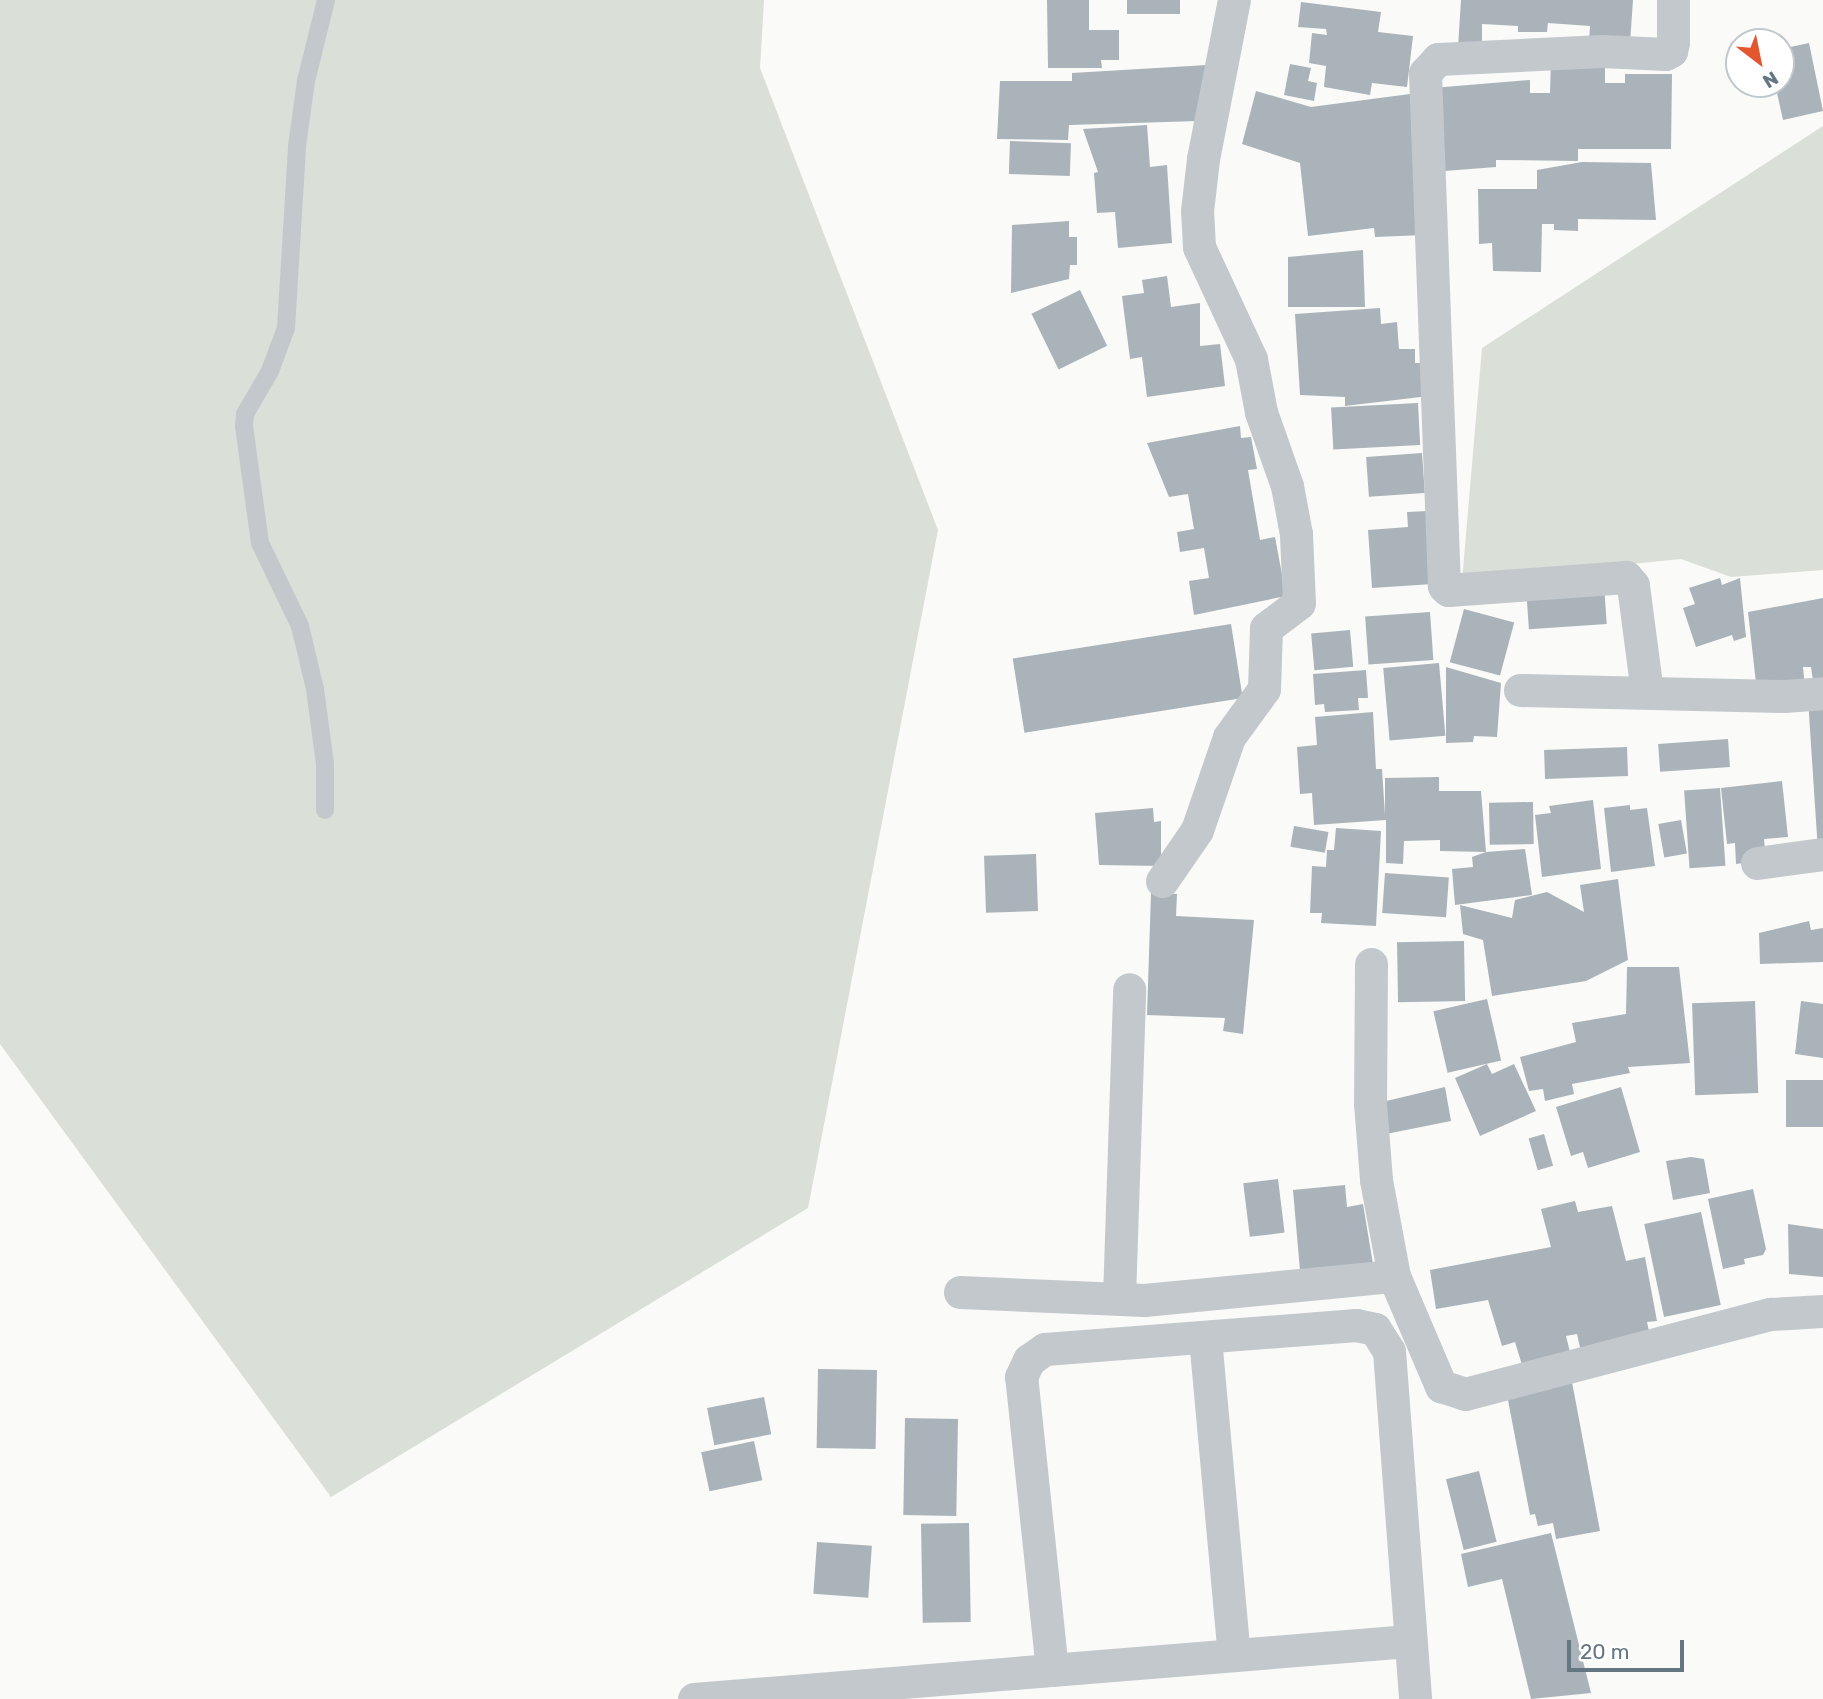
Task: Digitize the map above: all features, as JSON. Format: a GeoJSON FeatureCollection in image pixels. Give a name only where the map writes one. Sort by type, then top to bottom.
{"type":"FeatureCollection","features":[{"type":"Feature","properties":{"kind":"street"},"geometry":{"type":"LineString","coordinates":[[1162,881],[1197,831],[1229,737],[1264,689],[1266,628],[1299,603],[1296,534],[1251,359],[1199,247],[1197,211],[1203,159],[1234,0]]}},
{"type":"Feature","properties":{"kind":"street"},"geometry":{"type":"LineString","coordinates":[[1647,692],[1633,585],[1626,576],[1448,590],[1444,586],[1425,73],[1438,59],[1602,51],[1665,54],[1673,43],[1673,0]]}},
{"type":"Feature","properties":{"kind":"street"},"geometry":{"type":"LineString","coordinates":[[1520,690],[1823,693]]}},
{"type":"Feature","properties":{"kind":"street"},"geometry":{"type":"LineString","coordinates":[[1758,863],[1823,854]]}},
{"type":"Feature","properties":{"kind":"street"},"geometry":{"type":"LineString","coordinates":[[1371,964],[1370,1103],[1376,1180],[1394,1276],[1433,1373],[1451,1393],[1465,1394],[1771,1314],[1823,1311]]}},
{"type":"Feature","properties":{"kind":"street"},"geometry":{"type":"LineString","coordinates":[[1119,1298],[1129,989]]}},
{"type":"Feature","properties":{"kind":"street"},"geometry":{"type":"LineString","coordinates":[[960,1293],[1119,1298],[1200,1296],[1394,1276]]}},
{"type":"Feature","properties":{"kind":"street"},"geometry":{"type":"LineString","coordinates":[[1052,1670],[1021,1377],[1029,1360],[1045,1349],[1356,1325],[1375,1329],[1389,1351],[1415,1699]]}},
{"type":"Feature","properties":{"kind":"street"},"geometry":{"type":"LineString","coordinates":[[1205,1338],[1234,1655]]}},
{"type":"Feature","properties":{"kind":"street"},"geometry":{"type":"LineString","coordinates":[[694,1699],[1409,1641]]}},
{"type":"Feature","properties":{"kind":"lane"},"geometry":{"type":"LineString","coordinates":[[325,810],[326,764],[315,689],[300,626],[260,543],[244,426],[245,414],[270,370],[286,328],[297,146],[306,81],[326,0]]}},
{"type":"Feature","properties":{"kind":"shaded area"},"geometry":{"type":"Polygon","coordinates":[[[0,0],[764,0],[760,68],[938,530],[808,1208],[331,1497],[0,1044],[0,0]]]}},
{"type":"Feature","properties":{"kind":"shaded area"},"geometry":{"type":"Polygon","coordinates":[[[1823,126],[1823,570],[1731,577],[1681,559],[1462,581],[1482,348],[1823,126]]]}},
{"type":"Feature","properties":{"kind":"building"},"geometry":{"type":"Polygon","coordinates":[[[1047,0],[1089,0],[1089,30],[1119,30],[1119,60],[1101,60],[1102,68],[1048,68],[1047,0]]]}},
{"type":"Feature","properties":{"kind":"building"},"geometry":{"type":"Polygon","coordinates":[[[1127,0],[1180,0],[1180,14],[1127,14],[1127,0]]]}},
{"type":"Feature","properties":{"kind":"building"},"geometry":{"type":"Polygon","coordinates":[[[1461,0],[1633,0],[1630,43],[1589,41],[1590,26],[1548,23],[1547,32],[1518,32],[1518,26],[1482,24],[1482,48],[1458,47],[1461,0]]]}},
{"type":"Feature","properties":{"kind":"building"},"geometry":{"type":"Polygon","coordinates":[[[1301,2],[1381,12],[1378,32],[1413,36],[1407,87],[1372,83],[1370,95],[1324,87],[1326,66],[1309,63],[1312,33],[1327,35],[1326,29],[1298,27],[1301,2]]]}},
{"type":"Feature","properties":{"kind":"building"},"geometry":{"type":"Polygon","coordinates":[[[1809,43],[1823,111],[1783,120],[1778,98],[1795,98],[1795,46],[1809,43]]]}},
{"type":"Feature","properties":{"kind":"building"},"geometry":{"type":"Polygon","coordinates":[[[1605,53],[1605,83],[1625,83],[1625,74],[1672,74],[1671,149],[1578,149],[1578,161],[1496,160],[1496,167],[1432,172],[1432,88],[1530,80],[1530,93],[1550,93],[1551,59],[1605,53]]]}},
{"type":"Feature","properties":{"kind":"building"},"geometry":{"type":"Polygon","coordinates":[[[1290,64],[1311,68],[1308,81],[1317,83],[1314,101],[1284,95],[1290,64]]]}},
{"type":"Feature","properties":{"kind":"building"},"geometry":{"type":"Polygon","coordinates":[[[1207,65],[1198,121],[1069,125],[1068,140],[997,139],[1000,81],[1072,81],[1072,73],[1207,65]]]}},
{"type":"Feature","properties":{"kind":"building"},"geometry":{"type":"Polygon","coordinates":[[[1256,91],[1311,107],[1410,94],[1424,235],[1375,237],[1374,228],[1308,236],[1300,163],[1242,144],[1256,91]]]}},
{"type":"Feature","properties":{"kind":"building"},"geometry":{"type":"Polygon","coordinates":[[[1147,125],[1150,167],[1167,165],[1172,243],[1118,248],[1115,212],[1097,213],[1094,173],[1098,172],[1083,129],[1147,125]]]}},
{"type":"Feature","properties":{"kind":"building"},"geometry":{"type":"Polygon","coordinates":[[[1010,141],[1071,143],[1070,176],[1009,174],[1010,141]]]}},
{"type":"Feature","properties":{"kind":"building"},"geometry":{"type":"Polygon","coordinates":[[[1582,162],[1651,163],[1656,220],[1578,219],[1578,231],[1554,230],[1554,224],[1542,224],[1541,272],[1493,271],[1492,243],[1479,244],[1478,189],[1537,189],[1537,170],[1582,162]]]}},
{"type":"Feature","properties":{"kind":"building"},"geometry":{"type":"Polygon","coordinates":[[[1069,221],[1069,237],[1077,237],[1077,265],[1070,265],[1069,279],[1011,293],[1012,225],[1069,221]]]}},
{"type":"Feature","properties":{"kind":"building"},"geometry":{"type":"Polygon","coordinates":[[[1363,250],[1365,307],[1288,307],[1288,257],[1363,250]]]}},
{"type":"Feature","properties":{"kind":"building"},"geometry":{"type":"Polygon","coordinates":[[[1167,276],[1171,307],[1200,303],[1200,346],[1220,344],[1225,386],[1147,397],[1142,357],[1130,359],[1122,296],[1144,293],[1142,280],[1167,276]]]}},
{"type":"Feature","properties":{"kind":"building"},"geometry":{"type":"Polygon","coordinates":[[[1080,290],[1107,346],[1059,369],[1031,314],[1080,290]]]}},
{"type":"Feature","properties":{"kind":"building"},"geometry":{"type":"Polygon","coordinates":[[[1380,308],[1381,324],[1397,322],[1399,349],[1415,349],[1415,363],[1427,363],[1429,396],[1345,406],[1345,397],[1300,395],[1295,314],[1380,308]]]}},
{"type":"Feature","properties":{"kind":"building"},"geometry":{"type":"Polygon","coordinates":[[[1418,403],[1420,445],[1333,449],[1331,408],[1418,403]]]}},
{"type":"Feature","properties":{"kind":"building"},"geometry":{"type":"Polygon","coordinates":[[[1240,426],[1241,438],[1251,437],[1257,469],[1248,470],[1260,540],[1275,537],[1286,596],[1194,615],[1189,581],[1209,578],[1204,548],[1180,552],[1177,532],[1194,529],[1188,494],[1169,497],[1147,443],[1240,426]]]}},
{"type":"Feature","properties":{"kind":"building"},"geometry":{"type":"Polygon","coordinates":[[[1422,453],[1425,493],[1369,497],[1366,457],[1422,453]]]}},
{"type":"Feature","properties":{"kind":"building"},"geometry":{"type":"Polygon","coordinates":[[[1428,511],[1433,584],[1372,588],[1368,530],[1408,527],[1407,512],[1428,511]]]}},
{"type":"Feature","properties":{"kind":"building"},"geometry":{"type":"Polygon","coordinates":[[[1720,578],[1722,585],[1740,578],[1746,637],[1734,641],[1732,635],[1696,647],[1683,608],[1695,604],[1689,588],[1720,578]]]}},
{"type":"Feature","properties":{"kind":"building"},"geometry":{"type":"Polygon","coordinates":[[[1604,585],[1607,624],[1529,629],[1526,590],[1604,585]]]}},
{"type":"Feature","properties":{"kind":"building"},"geometry":{"type":"Polygon","coordinates":[[[1823,598],[1823,687],[1814,688],[1811,667],[1803,667],[1805,688],[1757,692],[1748,612],[1823,598]]]}},
{"type":"Feature","properties":{"kind":"building"},"geometry":{"type":"Polygon","coordinates":[[[1464,609],[1514,622],[1500,676],[1450,662],[1464,609]]]}},
{"type":"Feature","properties":{"kind":"building"},"geometry":{"type":"Polygon","coordinates":[[[1430,612],[1433,660],[1369,664],[1365,617],[1430,612]]]}},
{"type":"Feature","properties":{"kind":"building"},"geometry":{"type":"Polygon","coordinates":[[[1231,624],[1243,698],[1024,733],[1013,659],[1231,624]]]}},
{"type":"Feature","properties":{"kind":"building"},"geometry":{"type":"Polygon","coordinates":[[[1350,630],[1353,667],[1314,670],[1311,633],[1350,630]]]}},
{"type":"Feature","properties":{"kind":"building"},"geometry":{"type":"Polygon","coordinates":[[[1439,663],[1445,736],[1390,741],[1383,668],[1439,663]]]}},
{"type":"Feature","properties":{"kind":"building"},"geometry":{"type":"Polygon","coordinates":[[[1446,667],[1501,683],[1497,737],[1474,736],[1473,742],[1446,743],[1446,667]]]}},
{"type":"Feature","properties":{"kind":"building"},"geometry":{"type":"Polygon","coordinates":[[[1366,670],[1368,698],[1358,698],[1359,710],[1325,712],[1324,704],[1315,705],[1313,674],[1366,670]]]}},
{"type":"Feature","properties":{"kind":"building"},"geometry":{"type":"Polygon","coordinates":[[[1823,697],[1823,850],[1818,851],[1808,699],[1823,697]]]}},
{"type":"Feature","properties":{"kind":"building"},"geometry":{"type":"Polygon","coordinates":[[[1373,712],[1376,769],[1382,769],[1385,815],[1385,778],[1439,777],[1439,791],[1481,791],[1486,852],[1440,851],[1440,840],[1404,841],[1403,864],[1386,863],[1386,820],[1314,825],[1312,793],[1300,794],[1297,747],[1317,745],[1315,717],[1373,712]]]}},
{"type":"Feature","properties":{"kind":"building"},"geometry":{"type":"Polygon","coordinates":[[[1728,739],[1730,767],[1660,772],[1658,744],[1728,739]]]}},
{"type":"Feature","properties":{"kind":"building"},"geometry":{"type":"Polygon","coordinates":[[[1627,747],[1628,776],[1545,779],[1544,750],[1627,747]]]}},
{"type":"Feature","properties":{"kind":"building"},"geometry":{"type":"Polygon","coordinates":[[[1782,781],[1788,837],[1764,839],[1766,860],[1736,864],[1735,843],[1727,844],[1721,788],[1782,781]]]}},
{"type":"Feature","properties":{"kind":"building"},"geometry":{"type":"Polygon","coordinates":[[[1720,788],[1725,866],[1690,868],[1684,791],[1720,788]]]}},
{"type":"Feature","properties":{"kind":"building"},"geometry":{"type":"Polygon","coordinates":[[[1593,800],[1601,869],[1542,877],[1535,815],[1551,813],[1549,806],[1593,800]]]}},
{"type":"Feature","properties":{"kind":"building"},"geometry":{"type":"Polygon","coordinates":[[[1533,802],[1534,844],[1490,845],[1489,803],[1533,802]]]}},
{"type":"Feature","properties":{"kind":"building"},"geometry":{"type":"Polygon","coordinates":[[[1630,805],[1630,810],[1647,808],[1655,866],[1611,872],[1604,808],[1630,805]]]}},
{"type":"Feature","properties":{"kind":"building"},"geometry":{"type":"Polygon","coordinates":[[[1153,808],[1154,822],[1161,821],[1161,866],[1099,865],[1095,813],[1153,808]]]}},
{"type":"Feature","properties":{"kind":"building"},"geometry":{"type":"Polygon","coordinates":[[[1681,820],[1687,853],[1664,857],[1658,824],[1681,820]]]}},
{"type":"Feature","properties":{"kind":"building"},"geometry":{"type":"Polygon","coordinates":[[[1294,826],[1328,832],[1325,853],[1290,847],[1294,826]]]}},
{"type":"Feature","properties":{"kind":"building"},"geometry":{"type":"Polygon","coordinates":[[[1336,828],[1381,831],[1376,926],[1321,923],[1322,913],[1310,913],[1312,866],[1326,867],[1327,850],[1334,850],[1336,828]]]}},
{"type":"Feature","properties":{"kind":"building"},"geometry":{"type":"Polygon","coordinates":[[[1525,849],[1532,895],[1455,905],[1452,869],[1473,867],[1472,857],[1486,852],[1525,849]]]}},
{"type":"Feature","properties":{"kind":"building"},"geometry":{"type":"Polygon","coordinates":[[[1036,854],[1038,911],[986,913],[984,856],[1036,854]]]}},
{"type":"Feature","properties":{"kind":"building"},"geometry":{"type":"Polygon","coordinates":[[[1385,873],[1449,877],[1446,917],[1382,913],[1385,873]]]}},
{"type":"Feature","properties":{"kind":"building"},"geometry":{"type":"Polygon","coordinates":[[[1618,879],[1628,960],[1586,981],[1492,996],[1483,940],[1463,934],[1460,905],[1512,918],[1515,900],[1547,892],[1584,912],[1580,885],[1618,879]]]}},
{"type":"Feature","properties":{"kind":"building"},"geometry":{"type":"Polygon","coordinates":[[[1151,893],[1177,894],[1176,916],[1254,920],[1243,1034],[1223,1031],[1225,1018],[1147,1015],[1151,893]]]}},
{"type":"Feature","properties":{"kind":"building"},"geometry":{"type":"Polygon","coordinates":[[[1809,921],[1811,930],[1823,928],[1823,962],[1760,964],[1759,933],[1809,921]]]}},
{"type":"Feature","properties":{"kind":"building"},"geometry":{"type":"Polygon","coordinates":[[[1464,941],[1465,1001],[1398,1002],[1397,942],[1464,941]]]}},
{"type":"Feature","properties":{"kind":"building"},"geometry":{"type":"Polygon","coordinates":[[[1627,967],[1679,967],[1690,1063],[1628,1067],[1630,1073],[1572,1084],[1574,1094],[1545,1101],[1543,1089],[1529,1091],[1520,1057],[1576,1042],[1572,1023],[1626,1014],[1627,967]]]}},
{"type":"Feature","properties":{"kind":"building"},"geometry":{"type":"Polygon","coordinates":[[[1487,999],[1501,1060],[1448,1073],[1433,1011],[1487,999]]]}},
{"type":"Feature","properties":{"kind":"building"},"geometry":{"type":"Polygon","coordinates":[[[1755,1001],[1758,1093],[1695,1095],[1692,1003],[1755,1001]]]}},
{"type":"Feature","properties":{"kind":"building"},"geometry":{"type":"Polygon","coordinates":[[[1801,1001],[1823,1004],[1823,1058],[1795,1054],[1801,1001]]]}},
{"type":"Feature","properties":{"kind":"building"},"geometry":{"type":"Polygon","coordinates":[[[1487,1064],[1492,1074],[1514,1064],[1536,1111],[1480,1136],[1455,1078],[1487,1064]]]}},
{"type":"Feature","properties":{"kind":"building"},"geometry":{"type":"Polygon","coordinates":[[[1786,1080],[1823,1080],[1823,1127],[1786,1127],[1786,1080]]]}},
{"type":"Feature","properties":{"kind":"building"},"geometry":{"type":"Polygon","coordinates":[[[1445,1087],[1451,1121],[1376,1136],[1378,1103],[1445,1087]]]}},
{"type":"Feature","properties":{"kind":"building"},"geometry":{"type":"Polygon","coordinates":[[[1621,1087],[1640,1152],[1588,1168],[1583,1152],[1571,1156],[1556,1107],[1621,1087]]]}},
{"type":"Feature","properties":{"kind":"building"},"geometry":{"type":"Polygon","coordinates":[[[1544,1134],[1553,1166],[1538,1170],[1529,1138],[1544,1134]]]}},
{"type":"Feature","properties":{"kind":"building"},"geometry":{"type":"Polygon","coordinates":[[[1691,1157],[1704,1159],[1710,1193],[1673,1200],[1666,1161],[1691,1157]]]}},
{"type":"Feature","properties":{"kind":"building"},"geometry":{"type":"Polygon","coordinates":[[[1278,1179],[1285,1233],[1250,1237],[1243,1183],[1278,1179]]]}},
{"type":"Feature","properties":{"kind":"building"},"geometry":{"type":"Polygon","coordinates":[[[1345,1185],[1347,1207],[1363,1204],[1373,1264],[1300,1271],[1293,1190],[1345,1185]]]}},
{"type":"Feature","properties":{"kind":"building"},"geometry":{"type":"Polygon","coordinates":[[[1753,1189],[1766,1249],[1763,1255],[1744,1259],[1745,1264],[1723,1269],[1708,1199],[1753,1189]]]}},
{"type":"Feature","properties":{"kind":"building"},"geometry":{"type":"Polygon","coordinates":[[[1575,1201],[1578,1212],[1612,1206],[1626,1261],[1645,1257],[1657,1321],[1647,1322],[1650,1336],[1581,1352],[1577,1334],[1566,1336],[1570,1352],[1522,1365],[1515,1342],[1502,1346],[1488,1300],[1436,1309],[1430,1270],[1551,1247],[1541,1209],[1575,1201]]]}},
{"type":"Feature","properties":{"kind":"building"},"geometry":{"type":"Polygon","coordinates":[[[1701,1212],[1721,1305],[1664,1317],[1644,1224],[1701,1212]]]}},
{"type":"Feature","properties":{"kind":"building"},"geometry":{"type":"Polygon","coordinates":[[[1788,1224],[1823,1229],[1823,1277],[1789,1274],[1788,1224]]]}},
{"type":"Feature","properties":{"kind":"building"},"geometry":{"type":"Polygon","coordinates":[[[818,1369],[877,1370],[876,1449],[817,1448],[818,1369]]]}},
{"type":"Feature","properties":{"kind":"building"},"geometry":{"type":"Polygon","coordinates":[[[1572,1382],[1600,1531],[1556,1539],[1553,1523],[1538,1526],[1535,1514],[1530,1515],[1507,1395],[1572,1382]]]}},
{"type":"Feature","properties":{"kind":"building"},"geometry":{"type":"Polygon","coordinates":[[[764,1397],[771,1434],[714,1445],[707,1408],[764,1397]]]}},
{"type":"Feature","properties":{"kind":"building"},"geometry":{"type":"Polygon","coordinates":[[[905,1418],[958,1419],[956,1516],[903,1515],[905,1418]]]}},
{"type":"Feature","properties":{"kind":"building"},"geometry":{"type":"Polygon","coordinates":[[[754,1441],[762,1480],[709,1491],[701,1452],[754,1441]]]}},
{"type":"Feature","properties":{"kind":"building"},"geometry":{"type":"Polygon","coordinates":[[[1479,1471],[1497,1542],[1464,1550],[1446,1479],[1479,1471]]]}},
{"type":"Feature","properties":{"kind":"building"},"geometry":{"type":"Polygon","coordinates":[[[969,1523],[971,1622],[923,1623],[921,1524],[969,1523]]]}},
{"type":"Feature","properties":{"kind":"building"},"geometry":{"type":"Polygon","coordinates":[[[1551,1533],[1591,1693],[1531,1699],[1502,1579],[1468,1587],[1461,1554],[1551,1533]]]}},
{"type":"Feature","properties":{"kind":"building"},"geometry":{"type":"Polygon","coordinates":[[[817,1542],[872,1546],[868,1598],[813,1594],[817,1542]]]}}]}
